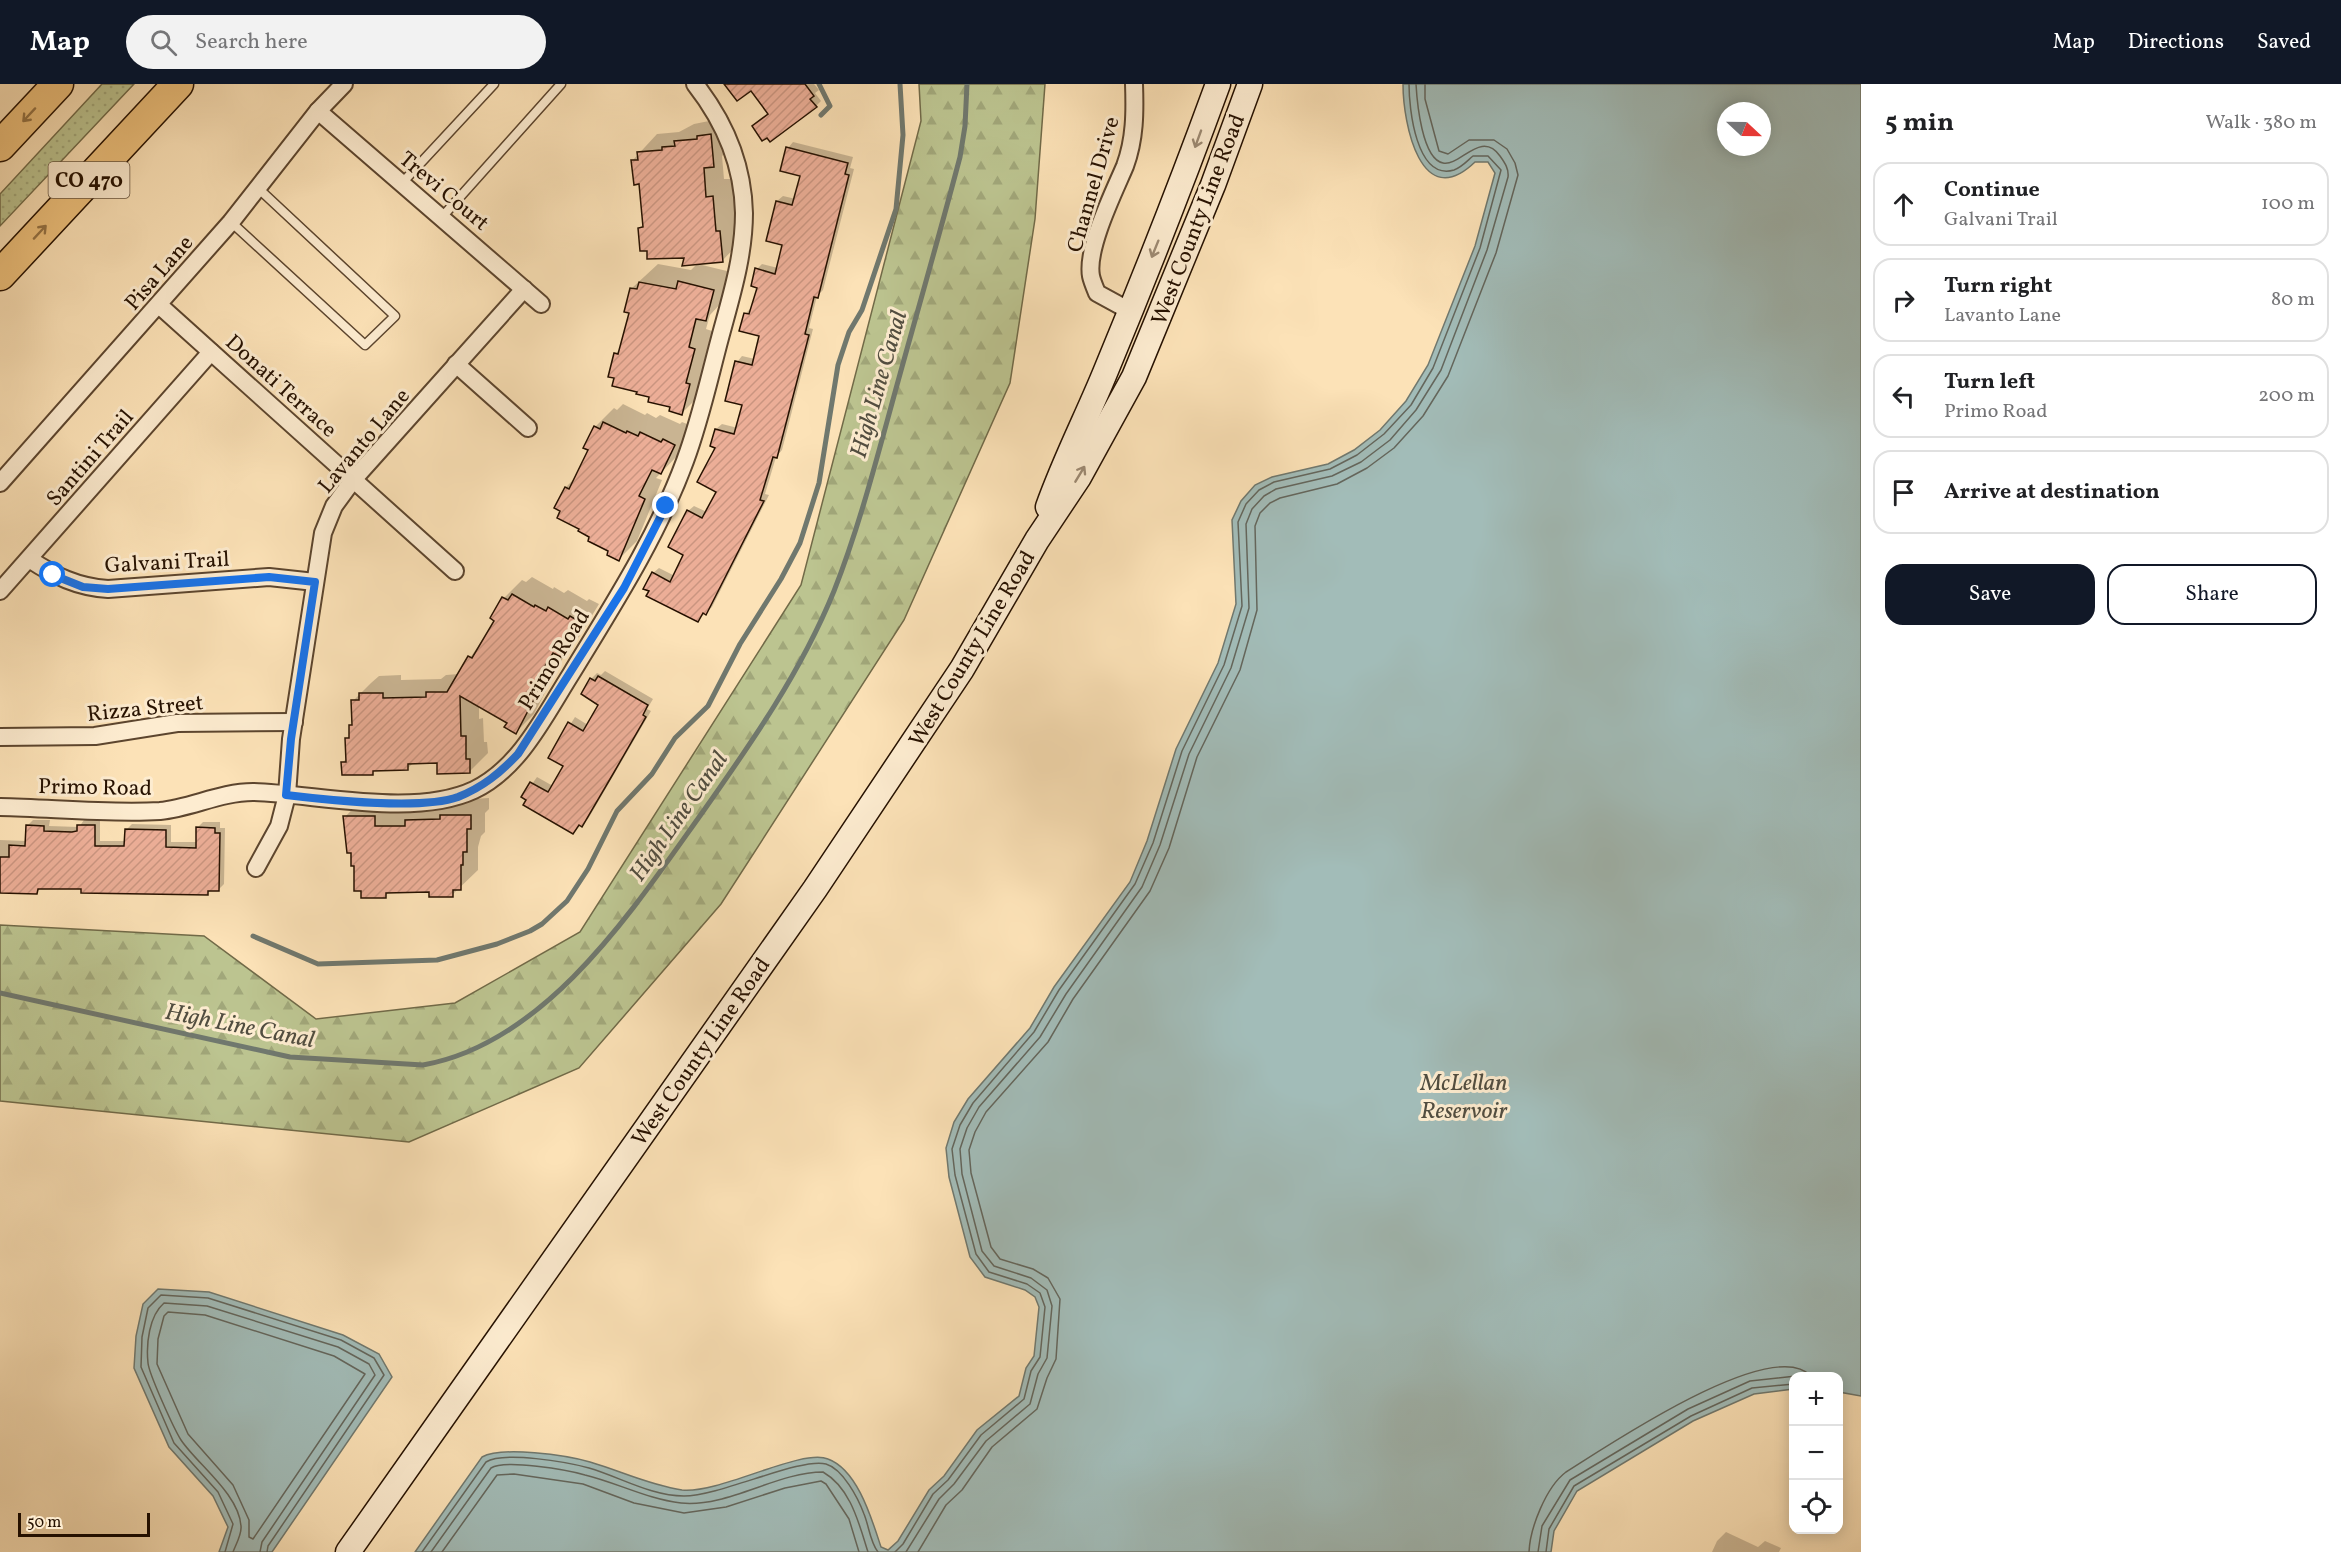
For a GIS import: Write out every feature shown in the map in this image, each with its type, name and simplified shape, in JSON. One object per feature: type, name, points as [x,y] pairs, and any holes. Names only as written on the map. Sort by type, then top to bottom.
[{"type":"highway","points":[[0,146],[58,84]]},
{"type":"highway","name":"CO 470","points":[[0,275],[178,84]]},
{"type":"main road","name":"West County Line Road","points":[[1037,540],[1061,470],[1130,311],[1177,195],[1218,84]]},
{"type":"main road","name":"West County Line Road","points":[[348,1552],[910,748],[962,669],[1037,540],[1079,477],[1134,377],[1213,184],[1250,84]]},
{"type":"street","name":"Pisa Lane","points":[[0,483],[231,222],[318,111],[344,84]]},
{"type":"street","name":"Primo Road","points":[[0,807],[156,811],[238,793],[286,795],[336,801],[432,802],[456,797],[498,775],[518,754],[624,588],[666,506],[687,458],[741,249],[743,191],[734,155],[718,119],[695,84]]},
{"type":"street","name":"Channel Drive","points":[[1130,311],[1101,297],[1097,293],[1090,274],[1092,254],[1114,187],[1125,165],[1136,122],[1134,84]]},
{"type":"street","name":"Trevi Court","points":[[318,111],[540,304]]},
{"type":"street","name":"Lavanto Lane","points":[[256,868],[279,826],[286,795],[294,722],[323,533],[334,506],[353,480],[524,289]]},
{"type":"street","name":"Donati Terrace","points":[[159,305],[455,571]]},
{"type":"street","name":"Santini Trail","points":[[0,591],[212,352]]},
{"type":"street","points":[[456,364],[528,429]]},
{"type":"street","name":"Galvani Trail","points":[[29,559],[53,575],[83,587],[108,589],[269,577],[315,582]]},
{"type":"street","name":"Rizza Street","points":[[0,737],[95,736],[177,723],[294,722]]},
{"type":"lane","points":[[402,183],[494,84]]},
{"type":"lane","points":[[442,217],[561,84]]},
{"type":"lane","points":[[231,222],[365,345],[395,316],[259,189]]},
{"type":"green space","points":[[102,84],[134,84],[0,226],[0,194]]},
{"type":"green space","points":[[919,84],[1045,84],[1035,219],[1010,383],[904,620],[721,904],[579,1068],[409,1142],[0,1101],[0,925],[204,936],[316,1019],[455,1003],[580,932],[801,585],[921,121]]},
{"type":"water","name":"McLellan Reservoir","points":[[1403,84],[1861,84],[1861,1396],[1843,1393],[1843,1372],[1789,1372],[1789,1390],[1754,1394],[1693,1421],[1577,1491],[1554,1531],[1551,1552],[415,1552],[482,1457],[504,1452],[551,1454],[579,1459],[658,1485],[682,1490],[717,1485],[799,1460],[816,1457],[828,1459],[839,1465],[856,1485],[881,1547],[888,1550],[898,1541],[929,1490],[944,1476],[977,1430],[1019,1396],[1026,1368],[1034,1356],[1039,1307],[1035,1297],[1025,1290],[985,1277],[970,1257],[949,1177],[946,1148],[954,1122],[968,1099],[1030,1028],[1054,987],[1130,882],[1147,841],[1176,749],[1218,663],[1236,604],[1232,520],[1241,501],[1255,485],[1272,477],[1328,464],[1354,450],[1380,430],[1406,401],[1428,365],[1475,246],[1495,173],[1488,162],[1475,162],[1456,175],[1441,177],[1428,171],[1419,158],[1407,120]]},
{"type":"water","points":[[158,1289],[209,1292],[343,1335],[379,1354],[392,1377],[272,1552],[219,1552],[228,1527],[213,1496],[169,1447],[134,1368],[136,1336],[143,1304]]},
{"type":"building","points":[[724,84],[805,84],[814,96],[810,99],[817,107],[770,142],[767,138],[762,141],[752,126],[768,114],[751,91],[737,101]]},
{"type":"building","points":[[711,134],[714,167],[704,168],[706,197],[713,196],[716,231],[720,231],[723,262],[682,266],[684,258],[647,259],[647,251],[640,251],[638,228],[643,227],[639,184],[634,185],[631,160],[638,160],[637,152],[662,150],[662,147],[675,146],[674,141],[697,139],[697,136]]},
{"type":"building","points":[[786,147],[848,163],[845,174],[849,175],[818,298],[814,297],[805,334],[809,335],[777,458],[773,457],[760,500],[764,501],[706,615],[703,613],[698,622],[646,596],[649,591],[643,589],[652,572],[670,582],[683,555],[668,547],[687,510],[702,518],[716,492],[697,482],[715,448],[710,446],[715,429],[734,434],[742,405],[725,401],[735,361],[752,365],[759,336],[739,331],[744,313],[749,314],[757,288],[751,286],[755,268],[775,274],[782,245],[766,241],[776,201],[792,205],[800,176],[780,171]]},
{"type":"building","points":[[678,281],[714,290],[706,321],[696,319],[689,347],[695,349],[686,383],[690,384],[682,415],[669,411],[670,407],[648,402],[649,397],[636,394],[637,392],[612,386],[614,378],[608,377],[614,353],[618,354],[629,313],[624,312],[630,288],[637,289],[639,282],[676,289]]},
{"type":"building","points":[[603,422],[626,433],[627,431],[638,436],[640,432],[661,442],[663,439],[675,445],[661,474],[652,470],[639,496],[645,499],[619,561],[607,555],[608,551],[588,541],[589,537],[578,531],[579,529],[557,518],[560,511],[554,508],[565,487],[569,489],[588,450],[583,448],[594,426],[600,429]]},
{"type":"building","points":[[512,594],[534,607],[535,605],[546,611],[548,607],[568,619],[570,616],[582,623],[561,657],[553,653],[542,671],[547,674],[516,734],[504,727],[507,723],[460,696],[461,736],[466,736],[466,759],[470,759],[470,773],[437,774],[437,763],[408,764],[408,770],[373,771],[373,775],[342,775],[341,762],[346,762],[345,738],[349,738],[349,725],[352,725],[351,700],[359,700],[359,693],[383,693],[383,698],[426,697],[426,692],[447,692],[468,656],[472,658],[494,621],[490,618],[502,597],[508,600]]},
{"type":"building","points":[[598,676],[648,705],[643,715],[646,717],[613,774],[582,827],[579,825],[573,834],[523,805],[526,800],[521,797],[530,782],[548,792],[563,766],[548,758],[568,722],[583,731],[598,705],[581,694],[590,678],[595,681]]},
{"type":"building","points":[[440,815],[471,815],[471,829],[467,829],[467,852],[463,852],[463,865],[461,865],[461,890],[453,890],[453,897],[429,897],[429,892],[386,893],[386,898],[361,898],[361,891],[354,891],[354,866],[351,866],[351,853],[347,853],[343,816],[375,816],[375,826],[405,826],[405,820],[440,819]]},
{"type":"building","points":[[26,825],[44,826],[44,831],[72,832],[77,831],[77,825],[95,825],[95,846],[124,846],[125,829],[166,830],[166,847],[196,848],[196,827],[215,828],[215,833],[220,833],[219,891],[208,891],[208,895],[81,893],[81,889],[38,889],[37,894],[0,893],[0,857],[9,857],[9,845],[25,846]]},
{"type":"waterway","points":[[819,84],[830,106],[821,115]]},
{"type":"waterway","points":[[253,936],[318,964],[437,960],[497,944],[530,931],[542,924],[567,901],[588,869],[617,811],[652,774],[675,738],[708,706],[740,644],[781,579],[800,543],[819,483],[838,365],[849,332],[862,310],[896,209],[903,135],[900,84]]},
{"type":"waterway","name":"High Line Canal","points":[[0,993],[290,1057],[423,1065],[468,1052],[509,1030],[548,1001],[617,929],[676,850],[774,706],[821,621],[843,566],[876,463],[945,214],[960,157],[965,126],[967,84]]},
{"type":"route","points":[[53,575],[83,587],[108,589],[269,577],[315,582],[291,739],[286,795],[336,801],[444,801],[477,788],[498,775],[518,754],[539,725],[624,588],[666,506]]}]
